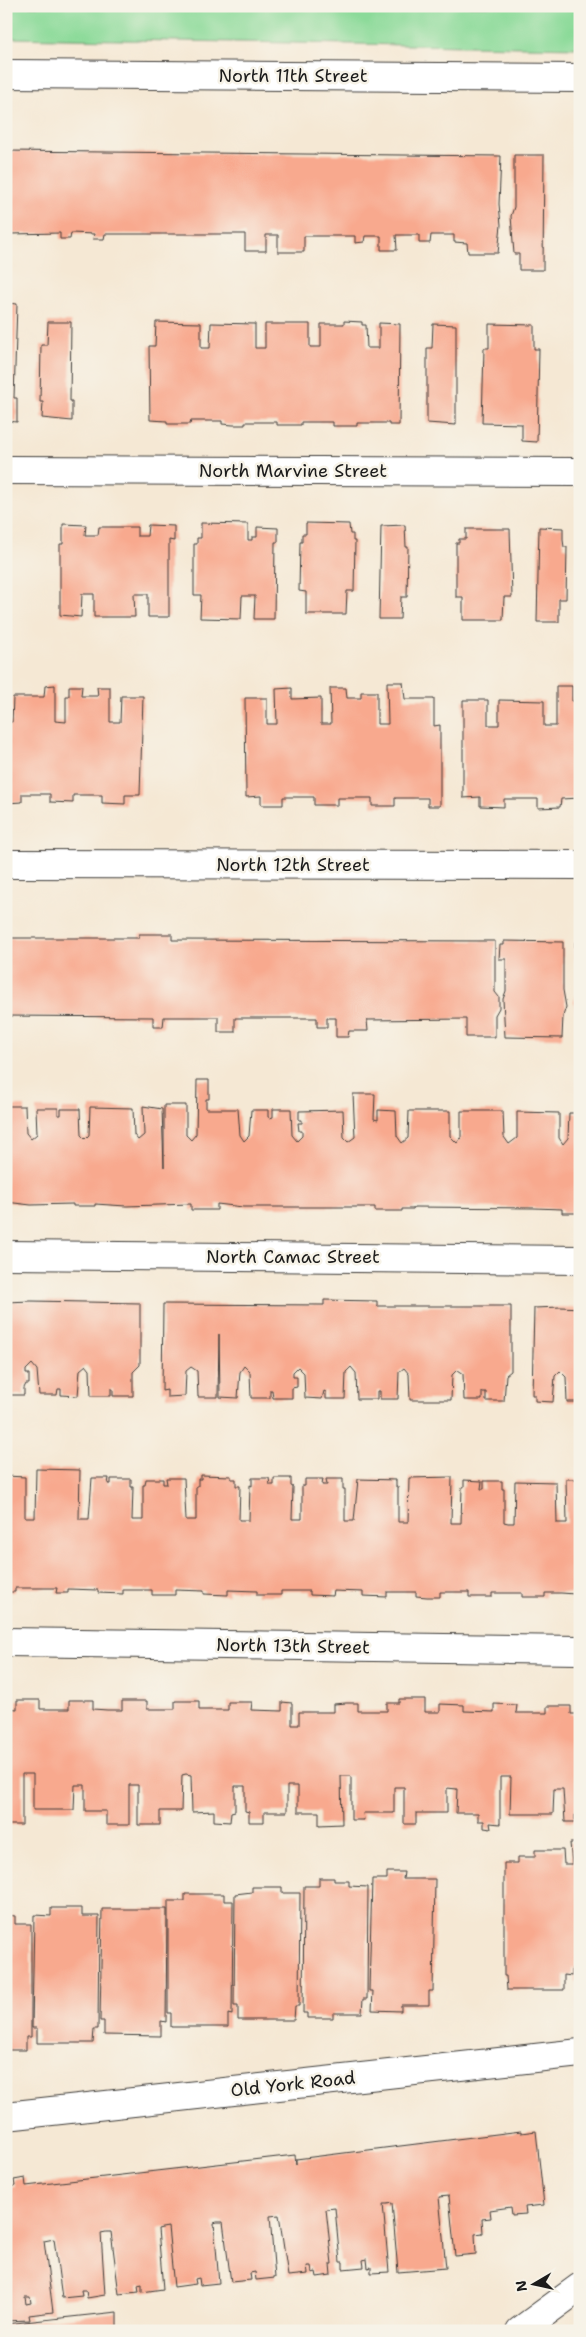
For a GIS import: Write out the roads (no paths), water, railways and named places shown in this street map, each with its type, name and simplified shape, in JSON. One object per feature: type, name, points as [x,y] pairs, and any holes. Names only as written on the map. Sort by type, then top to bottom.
[{"type":"street","name":"North 11th Street","points":[[6,74],[580,78]]},
{"type":"street","name":"North Marvine Street","points":[[6,470],[580,472]]},
{"type":"street","name":"North 12th Street","points":[[6,864],[580,865]]},
{"type":"street","name":"North Camac Street","points":[[6,1255],[580,1260]]},
{"type":"street","name":"North 13th Street","points":[[6,1642],[580,1650]]},
{"type":"street","name":"Old York Road","points":[[6,2116],[580,2052]]},
{"type":"street","points":[[520,2331],[580,2287]]}]
